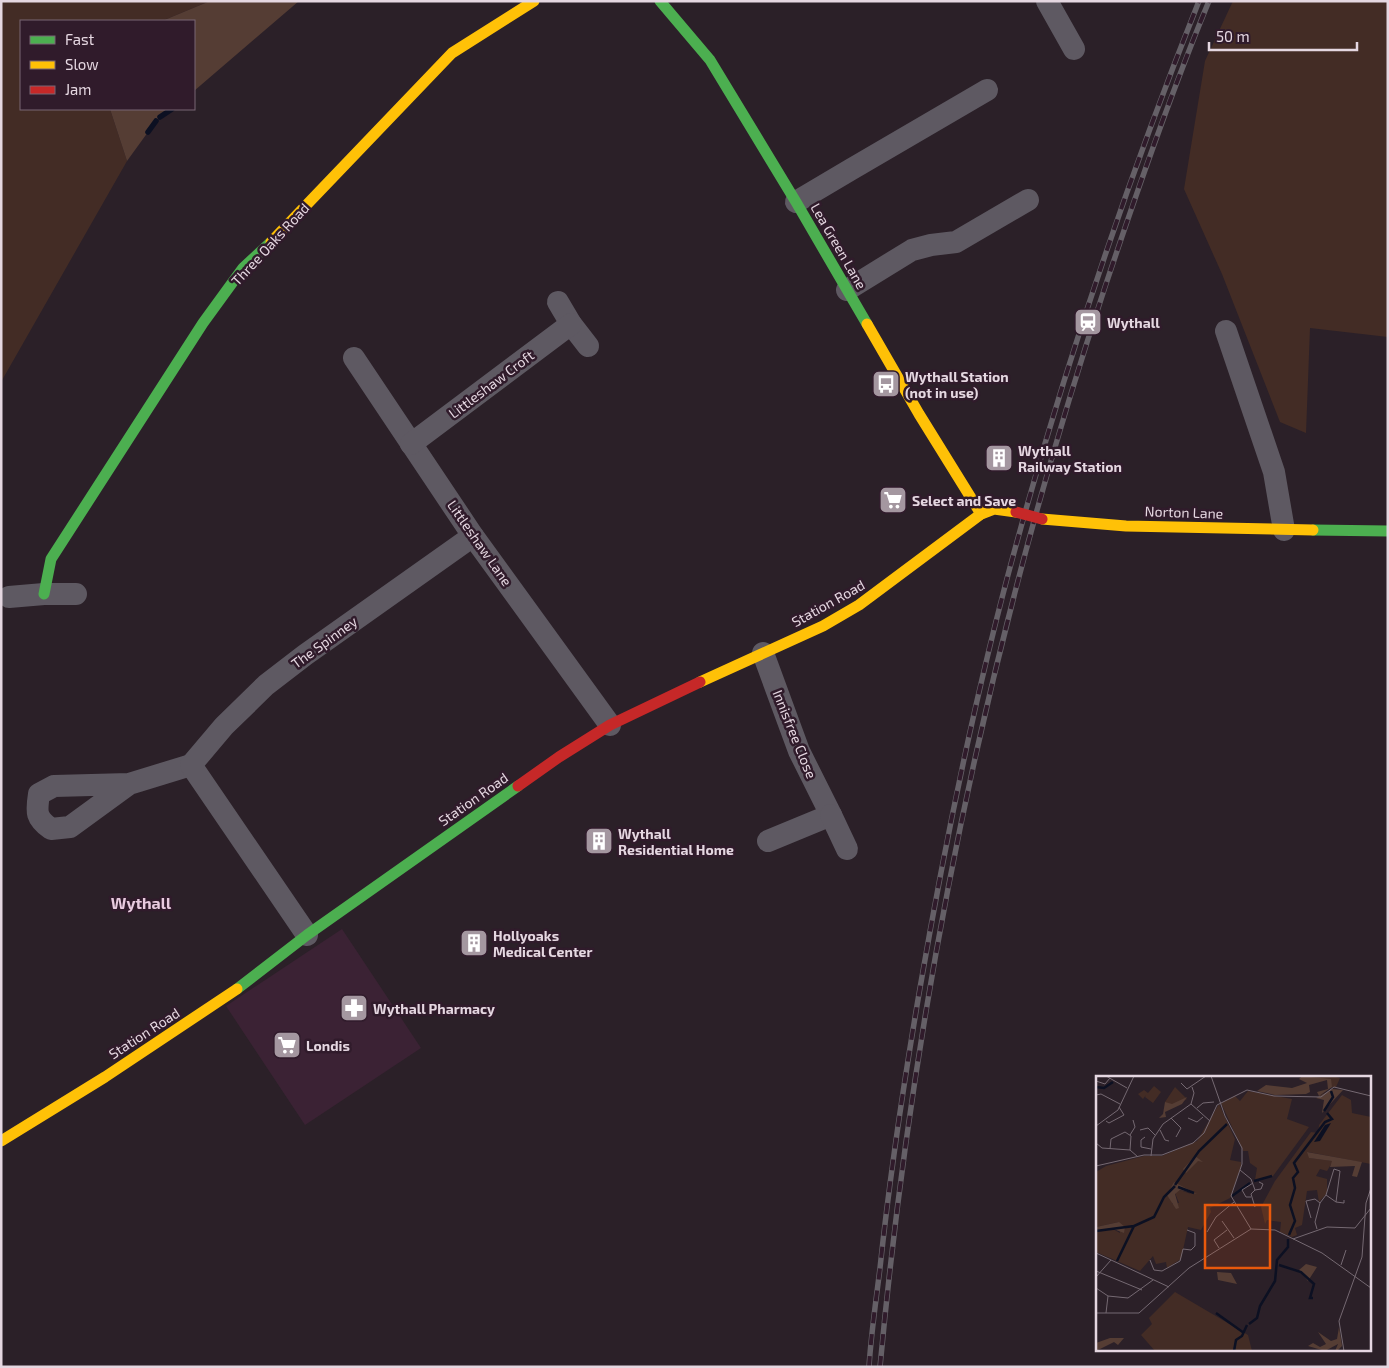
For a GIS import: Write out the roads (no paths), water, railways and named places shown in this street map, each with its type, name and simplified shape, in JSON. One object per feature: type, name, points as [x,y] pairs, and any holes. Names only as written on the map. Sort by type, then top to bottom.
[{"type":"street","name":"Three Oaks Road","points":[[44,594],[51,559],[203,323],[243,268],[267,246],[452,53],[534,1]]},
{"type":"street","name":"Lea Green Lane","points":[[660,1],[710,60],[796,202],[919,414],[981,514]]},
{"type":"street","points":[[1047,1],[1074,49]]},
{"type":"street","points":[[796,202],[988,90]]},
{"type":"street","points":[[847,290],[912,250],[931,245],[956,242],[1028,200]]},
{"type":"street","points":[[558,302],[571,324],[588,346]]},
{"type":"street","name":"Littleshaw Croft","points":[[411,444],[571,324]]},
{"type":"street","points":[[1226,331],[1274,472],[1284,530]]},
{"type":"street","name":"Littleshaw Lane","points":[[354,358],[473,536],[610,725]]},
{"type":"street","name":"Norton Lane","points":[[981,514],[994,510],[1016,512],[1042,519],[1110,525],[1388,531]]},
{"type":"street","name":"Station Road","points":[[1,1141],[206,1011],[307,935],[551,762],[610,725],[673,694],[823,626],[859,605],[981,514]]},
{"type":"street","name":"The Spinney","points":[[191,765],[224,726],[266,685],[305,655],[473,536]]},
{"type":"street","points":[[9,597],[76,594]]},
{"type":"street","name":"Innisfree Close","points":[[763,653],[799,751],[847,849]]},
{"type":"street","points":[[129,784],[191,765],[307,935]]},
{"type":"street","points":[[768,841],[831,815]]},
{"type":"waterway","points":[[160,117],[170,110]]},
{"type":"waterway","points":[[148,132],[156,121]]},
{"type":"railway","points":[[869,1367],[888,1198],[914,1023],[952,818],[989,650],[1037,470],[1101,267],[1148,134],[1199,1]]},
{"type":"railway","points":[[880,1367],[913,1093],[936,956],[962,821],[992,686],[1026,552],[1063,419],[1154,143],[1209,1]]},
{"type":"place","name":"Wythall","points":[[1088,322]]},
{"type":"place","name":"Wythall Station (not in use)","points":[[886,384]]},
{"type":"place","name":"Wythall Railway Station","points":[[999,458]]},
{"type":"place","name":"Select and Save","points":[[893,500]]},
{"type":"place","name":"Wythall Residential Home","points":[[599,841]]},
{"type":"place","name":"Hollyoaks Medical Center","points":[[474,943]]},
{"type":"place","name":"Wythall Pharmacy","points":[[354,1008]]},
{"type":"place","name":"Londis","points":[[287,1045]]},
{"type":"district","name":"Wythall","points":[[141,902]]}]
